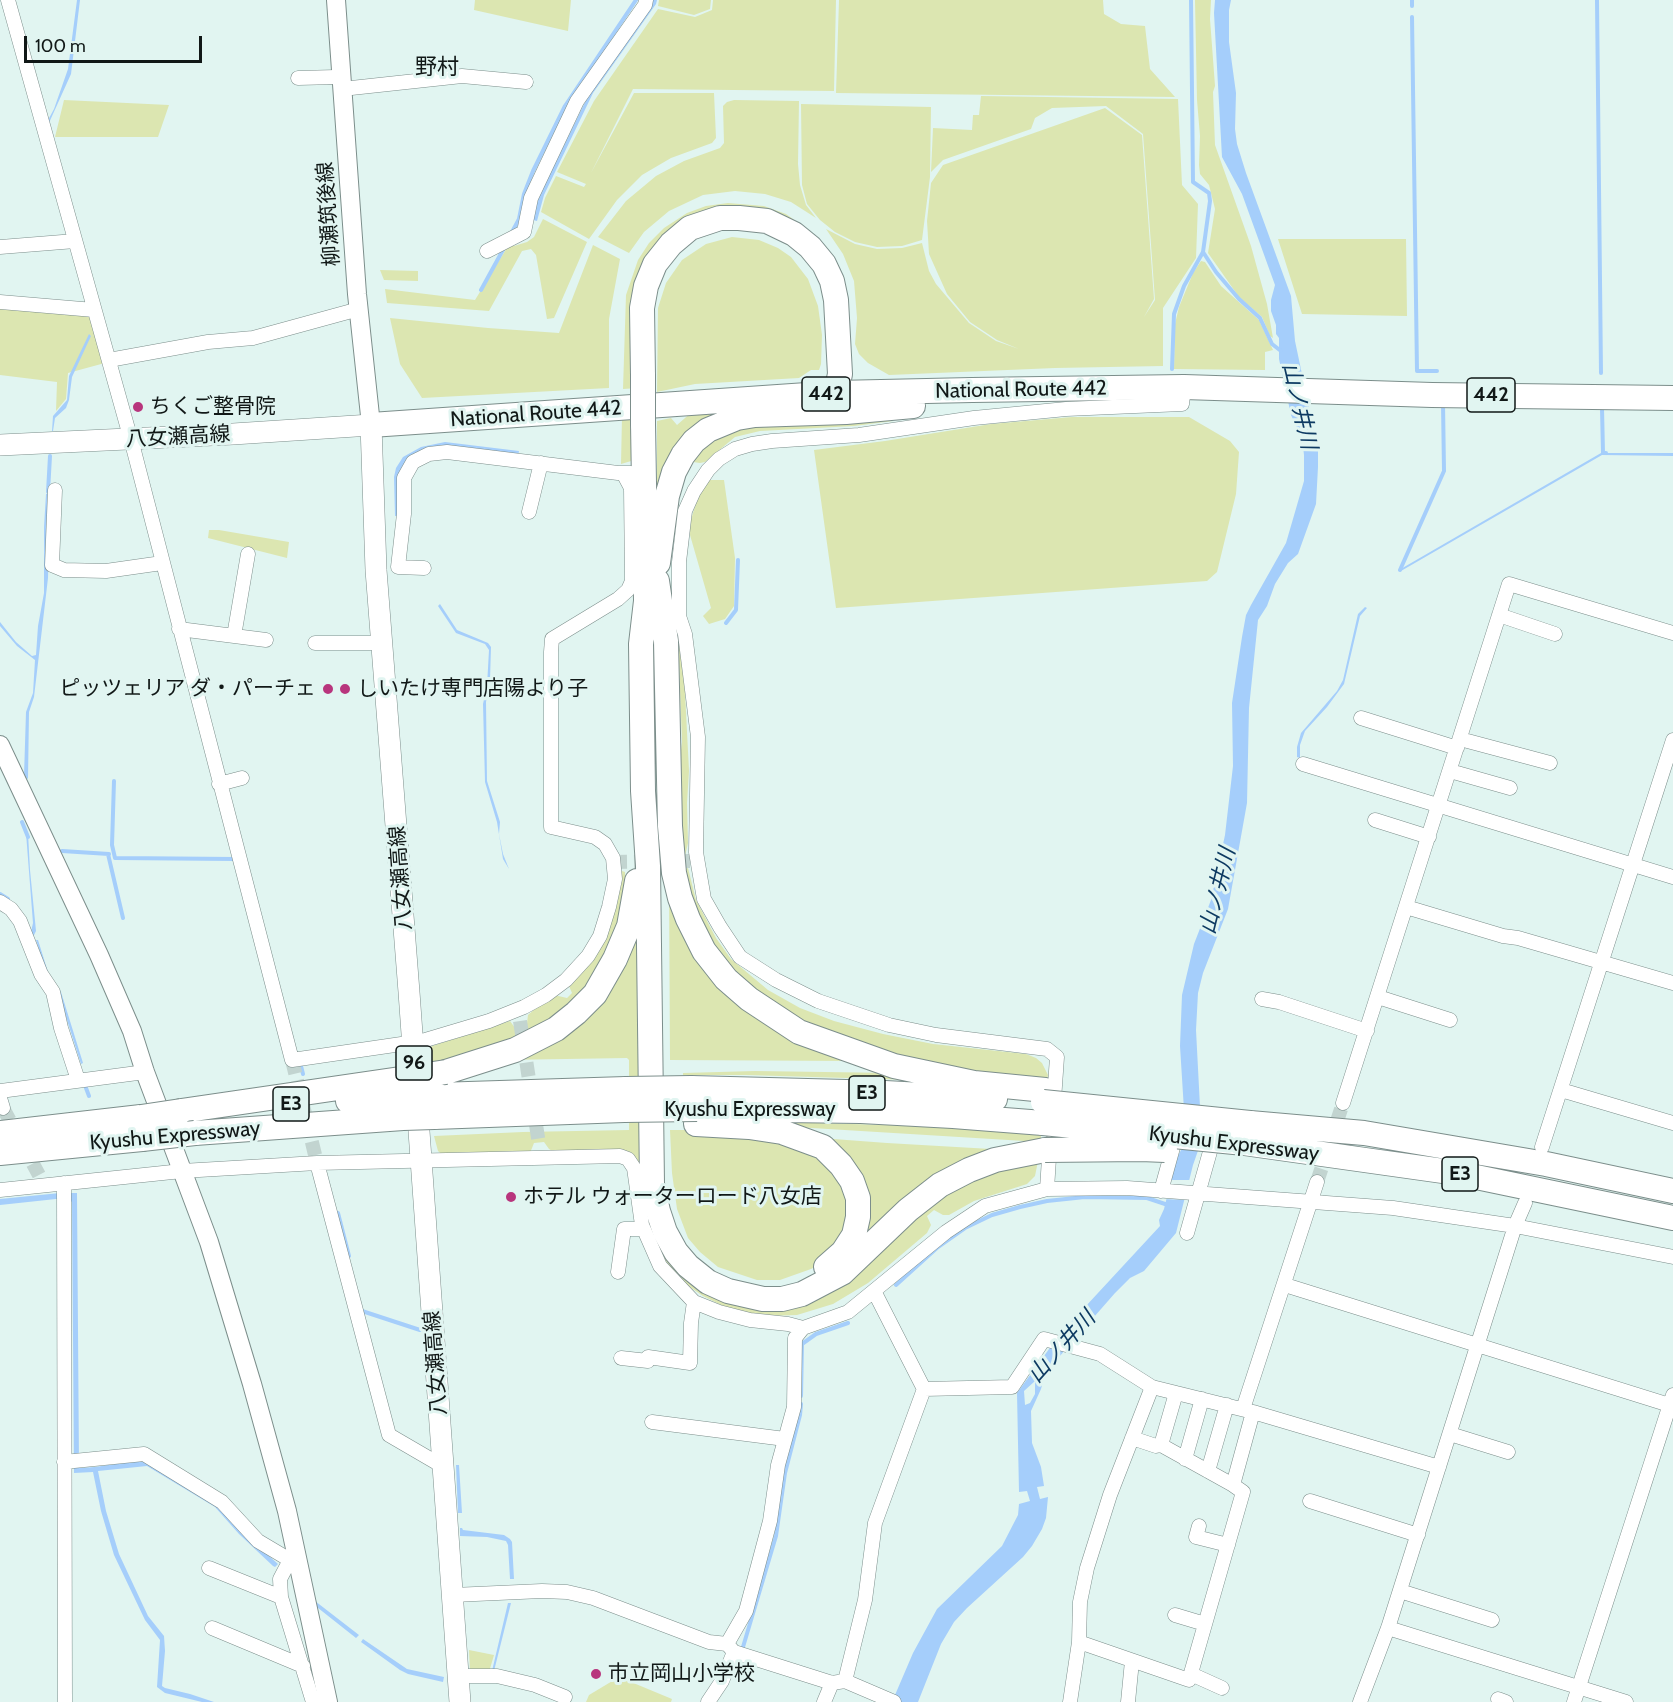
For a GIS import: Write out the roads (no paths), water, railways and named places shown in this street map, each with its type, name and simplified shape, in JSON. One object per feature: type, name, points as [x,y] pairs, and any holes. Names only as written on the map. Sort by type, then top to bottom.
[{"type":"highway","points":[[836,393],[828,375],[827,320],[823,294],[812,269],[797,251],[775,238],[756,231],[735,230],[706,236],[677,256],[657,286],[651,325],[647,376],[646,601],[641,644],[648,867],[652,1184],[665,1232],[676,1252],[688,1266],[728,1292],[763,1299],[782,1299],[802,1294],[842,1273],[908,1210],[940,1185],[995,1160],[1045,1150],[1141,1149],[1246,1134]]},
{"type":"highway","name":"National Route 442","points":[[371,424],[836,393],[972,390],[1184,387],[1673,398]]},
{"type":"highway","points":[[656,574],[667,496],[674,472],[694,441],[708,430],[737,418],[755,415],[846,412],[942,404],[972,390]]},
{"type":"highway","points":[[647,424],[656,574],[666,641],[670,826],[674,873],[680,898],[704,951],[726,979],[749,999],[799,1032],[894,1066],[974,1083],[1044,1105]]},
{"type":"highway","points":[[402,1106],[446,1072],[479,1063],[536,1040],[576,1013],[595,994],[615,959],[629,926],[645,825]]},
{"type":"highway","points":[[435,1113],[624,1107],[695,1107],[749,1127],[782,1132],[823,1148],[842,1165],[852,1181],[858,1198],[858,1217],[854,1235],[843,1252],[830,1265],[808,1277],[782,1285],[759,1286],[734,1281],[713,1271],[696,1257],[684,1242],[670,1213],[665,1176],[663,1058],[663,869],[670,826]]},
{"type":"highway","name":"Kyushu Expressway","points":[[0,1153],[142,1128],[181,1111],[402,1106],[435,1113],[695,1107],[885,1093],[1044,1105],[1246,1134],[1457,1173],[1673,1218]]},
{"type":"highway","name":"Kyushu Expressway","points":[[0,1133],[142,1128],[195,1133],[332,1123],[402,1106]]},
{"type":"highway","name":"Kyushu Expressway","points":[[1246,1134],[1364,1132],[1546,1164],[1673,1191]]},
{"type":"main road","name":"八女瀬高線","points":[[0,445],[371,424],[382,643],[460,1702]]},
{"type":"street","points":[[8,0],[130,439],[292,1060],[412,1042],[519,1015],[566,980],[588,956],[600,936],[615,879],[613,858],[605,844],[595,837],[551,827],[550,652],[552,639],[618,599],[628,590],[632,581],[631,488],[623,473]]},
{"type":"street","name":"柳瀬筑後線","points":[[336,0],[339,83],[371,424]]},
{"type":"street","points":[[487,251],[524,232],[531,198],[577,101],[645,6],[645,0]]},
{"type":"street","points":[[298,78],[339,83],[462,76],[526,82]]},
{"type":"street","points":[[0,247],[75,241]]},
{"type":"street","points":[[0,302],[94,310]]},
{"type":"street","points":[[108,360],[208,342],[253,338],[359,309]]},
{"type":"street","points":[[1047,1189],[1057,1056],[1047,1048],[936,1035],[889,1024],[818,1001],[776,980],[740,957],[704,898],[696,852],[698,737],[685,634],[679,616],[679,562],[685,511],[694,491],[708,470],[719,459],[735,449],[752,444],[859,435],[974,418],[1066,409],[1182,404],[1184,387]]},
{"type":"street","points":[[424,568],[398,567],[404,514],[404,478],[413,462],[429,454],[447,452],[623,473],[638,472]]},
{"type":"street","points":[[529,512],[541,463]]},
{"type":"street","points":[[682,471],[708,470]]},
{"type":"street","points":[[55,490],[52,566],[64,570],[106,571],[162,563]]},
{"type":"street","points":[[376,540],[402,538]]},
{"type":"street","points":[[234,636],[248,554]]},
{"type":"street","points":[[1343,1103],[1509,584],[1673,633]]},
{"type":"street","points":[[1499,615],[1555,634]]},
{"type":"street","points":[[179,628],[266,640]]},
{"type":"street","points":[[315,643],[382,643]]},
{"type":"street","points":[[1361,718],[1550,763]]},
{"type":"street","points":[[1542,1147],[1673,740]]},
{"type":"street","points":[[0,745],[99,955],[132,1031],[145,1072],[209,1242],[287,1511],[293,1558],[328,1702]]},
{"type":"street","points":[[1303,764],[1673,878]]},
{"type":"street","points":[[1450,771],[1510,788]]},
{"type":"street","points":[[219,784],[242,778]]},
{"type":"street","points":[[1375,820],[1429,837]]},
{"type":"street","points":[[0,902],[11,909],[20,921],[41,974],[53,992],[78,1080]]},
{"type":"street","points":[[1406,907],[1673,983]]},
{"type":"street","points":[[1378,998],[1450,1020]]},
{"type":"street","points":[[1262,999],[1279,1002],[1367,1030]]},
{"type":"street","points":[[0,1091],[145,1072]]},
{"type":"street","points":[[1561,1090],[1673,1123]]},
{"type":"street","points":[[1187,1233],[1195,1193],[1217,1128]]},
{"type":"street","points":[[1164,1191],[1178,1130]]},
{"type":"street","points":[[0,1190],[41,1180],[64,1183],[182,1171],[317,1163],[421,1162],[540,1151],[620,1156],[628,1159],[634,1168],[643,1229],[660,1266],[694,1302],[719,1312],[750,1320],[803,1328]]},
{"type":"street","points":[[317,1163],[389,1435],[444,1467]]},
{"type":"street","points":[[1233,1485],[1248,1411],[1317,1182]]},
{"type":"street","points":[[64,1183],[71,1462],[65,1702]]},
{"type":"street","points":[[708,1702],[722,1681],[730,1648],[746,1611],[761,1560],[770,1521],[778,1465],[794,1407],[795,1338],[803,1328],[848,1312],[946,1232],[985,1206],[1047,1189],[1127,1188],[1311,1201],[1393,1208],[1515,1226],[1673,1257]]},
{"type":"street","points":[[1360,1702],[1388,1628],[1515,1226],[1525,1203]]},
{"type":"street","points":[[618,1272],[624,1229],[643,1229]]},
{"type":"street","points":[[1285,1285],[1672,1402],[1574,1702]]},
{"type":"street","points":[[824,1702],[838,1682],[865,1600],[875,1523],[924,1389],[874,1291]]},
{"type":"street","points":[[621,1358],[648,1361],[648,1358],[690,1363],[694,1302]]},
{"type":"street","points":[[924,1389],[1012,1387],[1044,1339],[1051,1340],[1100,1354],[1152,1387],[1248,1411],[1440,1467]]},
{"type":"street","points":[[1070,1702],[1079,1642],[1080,1602],[1087,1568],[1110,1495],[1152,1387]]},
{"type":"street","points":[[1161,1445],[1176,1393]]},
{"type":"street","points":[[1185,1459],[1202,1399]]},
{"type":"street","points":[[1208,1472],[1227,1406]]},
{"type":"street","points":[[652,1422],[785,1439]]},
{"type":"street","points":[[1450,1434],[1508,1452]]},
{"type":"street","points":[[1079,1642],[1190,1680],[1243,1492],[1161,1445],[1156,1446],[1132,1438]]},
{"type":"street","points":[[71,1462],[144,1454],[222,1502],[258,1541],[293,1558]]},
{"type":"street","points":[[1310,1501],[1418,1534]]},
{"type":"street","points":[[1199,1526],[1196,1537],[1228,1545]]},
{"type":"street","points":[[293,1558],[280,1579],[281,1597],[313,1702]]},
{"type":"street","points":[[209,1568],[281,1597]]},
{"type":"street","points":[[453,1595],[542,1591],[567,1592],[593,1598],[709,1642],[891,1701]]},
{"type":"street","points":[[1400,1591],[1492,1620]]},
{"type":"street","points":[[1174,1615],[1205,1624]]},
{"type":"street","points":[[212,1628],[303,1666]]},
{"type":"street","points":[[1388,1628],[1626,1702]]},
{"type":"street","points":[[1128,1702],[1132,1661]]},
{"type":"street","points":[[1191,1674],[1222,1688]]},
{"type":"street","points":[[458,1676],[497,1676],[535,1685],[565,1697]]},
{"type":"water","points":[[77,0],[80,0],[71,74],[48,125],[47,122],[68,69]]},
{"type":"water","points":[[653,0],[657,0],[656,4],[593,93],[544,195],[537,221],[533,220],[538,198],[592,88]]},
{"type":"water","name":"山ノ井川","points":[[1215,0],[1231,0],[1229,42],[1236,93],[1237,144],[1291,296],[1295,341],[1318,450],[1318,467],[1316,504],[1298,554],[1288,563],[1275,584],[1267,606],[1258,620],[1249,708],[1247,803],[1228,909],[1203,973],[1198,993],[1196,1030],[1200,1145],[1176,1233],[1144,1271],[1130,1278],[1115,1293],[1052,1365],[1044,1378],[1031,1411],[1032,1443],[1041,1467],[1044,1486],[1037,1487],[1040,1499],[1048,1497],[1046,1518],[1042,1529],[1023,1557],[954,1622],[941,1644],[918,1702],[892,1702],[913,1653],[937,1609],[1002,1546],[1018,1515],[1019,1504],[1030,1501],[1027,1491],[1019,1492],[1017,1393],[1060,1334],[1160,1226],[1159,1220],[1164,1209],[1176,1160],[1182,1148],[1185,1126],[1180,1046],[1182,995],[1194,944],[1211,900],[1225,835],[1233,766],[1232,703],[1246,615],[1286,543],[1304,481],[1302,438],[1291,415],[1279,359],[1279,338],[1271,311],[1275,285],[1242,194],[1222,157]],"holes":[[[1035,1381],[1035,1394],[1030,1403],[1025,1405],[1024,1391]]]},
{"type":"water","points":[[89,334],[91,336],[72,377],[66,408],[55,418],[52,431],[53,416],[67,400],[69,376]]},
{"type":"water","points":[[445,442],[519,451],[518,456],[444,447],[406,462],[398,476],[399,516],[395,516],[394,477],[396,468],[403,457],[421,447]]},
{"type":"water","points":[[1601,453],[1673,453],[1673,456],[1602,455],[1401,571],[1399,570]]},
{"type":"water","points":[[46,494],[50,494],[48,578],[34,697],[29,712],[28,779],[24,776],[26,712],[33,693],[35,660],[17,646],[0,626],[0,622],[16,642],[32,656],[36,655],[44,593]]},
{"type":"water","points":[[440,604],[457,630],[488,643],[491,647],[490,680],[486,702],[487,781],[500,822],[499,834],[509,869],[503,859],[497,822],[485,782],[483,704],[487,686],[489,650],[485,644],[456,633],[438,606]]},
{"type":"water","points":[[1365,607],[1367,608],[1360,616],[1344,684],[1305,731],[1300,745],[1300,758],[1297,757],[1301,733],[1337,691],[1343,680],[1358,614]]},
{"type":"water","points":[[26,833],[28,833],[36,931],[33,937],[31,932],[33,923]]},
{"type":"water","points":[[36,940],[38,940],[48,972],[61,992],[83,1063],[81,1064],[59,995],[47,974]]},
{"type":"water","points":[[77,1193],[80,1468],[142,1460],[217,1504],[241,1531],[278,1564],[273,1566],[239,1534],[215,1507],[147,1466],[98,1471],[106,1511],[119,1554],[148,1616],[164,1636],[162,1686],[214,1702],[202,1702],[165,1693],[157,1687],[160,1640],[145,1620],[114,1555],[101,1511],[93,1472],[74,1473],[72,1202],[69,1199],[56,1199],[0,1205],[0,1199]]},
{"type":"water","points":[[456,1465],[459,1465],[462,1513],[458,1513]]},
{"type":"water","points":[[460,1528],[504,1535],[510,1539],[514,1579],[510,1579],[506,1541],[487,1537],[460,1536]]},
{"type":"water","points":[[315,1601],[359,1635],[356,1638],[313,1604]]},
{"type":"water","points":[[508,1603],[511,1603],[494,1671],[492,1671]]},
{"type":"water","points":[[363,1639],[407,1669],[444,1677],[443,1682],[400,1670],[361,1642]]},
{"type":"waterway","points":[[511,234],[519,219],[524,194],[533,171],[565,106],[636,0]]},
{"type":"waterway","points":[[1172,369],[1174,314],[1184,286],[1203,252],[1210,201],[1209,193],[1193,182],[1191,0]]},
{"type":"waterway","points":[[1412,0],[1412,6]]},
{"type":"waterway","points":[[1597,0],[1601,373]]},
{"type":"waterway","points":[[1412,17],[1417,371],[1437,371]]},
{"type":"waterway","points":[[481,290],[504,248]]},
{"type":"waterway","points":[[1203,252],[1216,272],[1239,299],[1260,318],[1272,344],[1281,351]]},
{"type":"waterway","points":[[1400,570],[1444,471],[1443,403]]},
{"type":"waterway","points":[[1602,408],[1603,453],[1606,453]]},
{"type":"waterway","points":[[48,492],[50,456]]},
{"type":"waterway","points":[[726,623],[736,610],[738,560]]},
{"type":"waterway","points":[[114,781],[112,845],[115,858],[235,859]]},
{"type":"waterway","points":[[22,822],[28,837]]},
{"type":"waterway","points":[[62,851],[109,854]]},
{"type":"waterway","points":[[108,854],[123,918]]},
{"type":"waterway","points":[[0,894],[8,899]]},
{"type":"waterway","points":[[301,1066],[303,1074]]},
{"type":"waterway","points":[[86,1088],[89,1096]]},
{"type":"waterway","points":[[896,1285],[938,1247],[965,1228],[992,1215],[1047,1201],[1085,1197],[1147,1198],[1168,1205]]},
{"type":"waterway","points":[[338,1213],[349,1256]]},
{"type":"waterway","points":[[362,1311],[420,1330]]},
{"type":"waterway","points":[[801,1396],[802,1344],[816,1334],[848,1323]]},
{"type":"waterway","points":[[743,1647],[776,1536],[785,1473],[801,1404]]},
{"type":"tunnel","points":[[613,862],[693,861]]},
{"type":"tunnel","points":[[520,1021],[539,1144]]},
{"type":"tunnel","points":[[292,1060],[317,1163]]},
{"type":"tunnel","points":[[1317,1182],[1343,1103]]},
{"type":"tunnel","points":[[3,1108],[39,1175]]},
{"type":"place","name":"ちくご整骨院","points":[[138,407]]},
{"type":"place","name":"ピッツェリア ダ・パーチェ","points":[[328,689]]},
{"type":"place","name":"しいたけ専門店陽より子","points":[[345,689]]},
{"type":"place","name":"ホテル ウォーターロード八女店","points":[[511,1197]]},
{"type":"place","name":"市立岡山小学校","points":[[596,1674]]},
{"type":"district","name":"野村","points":[[437,68]]}]
